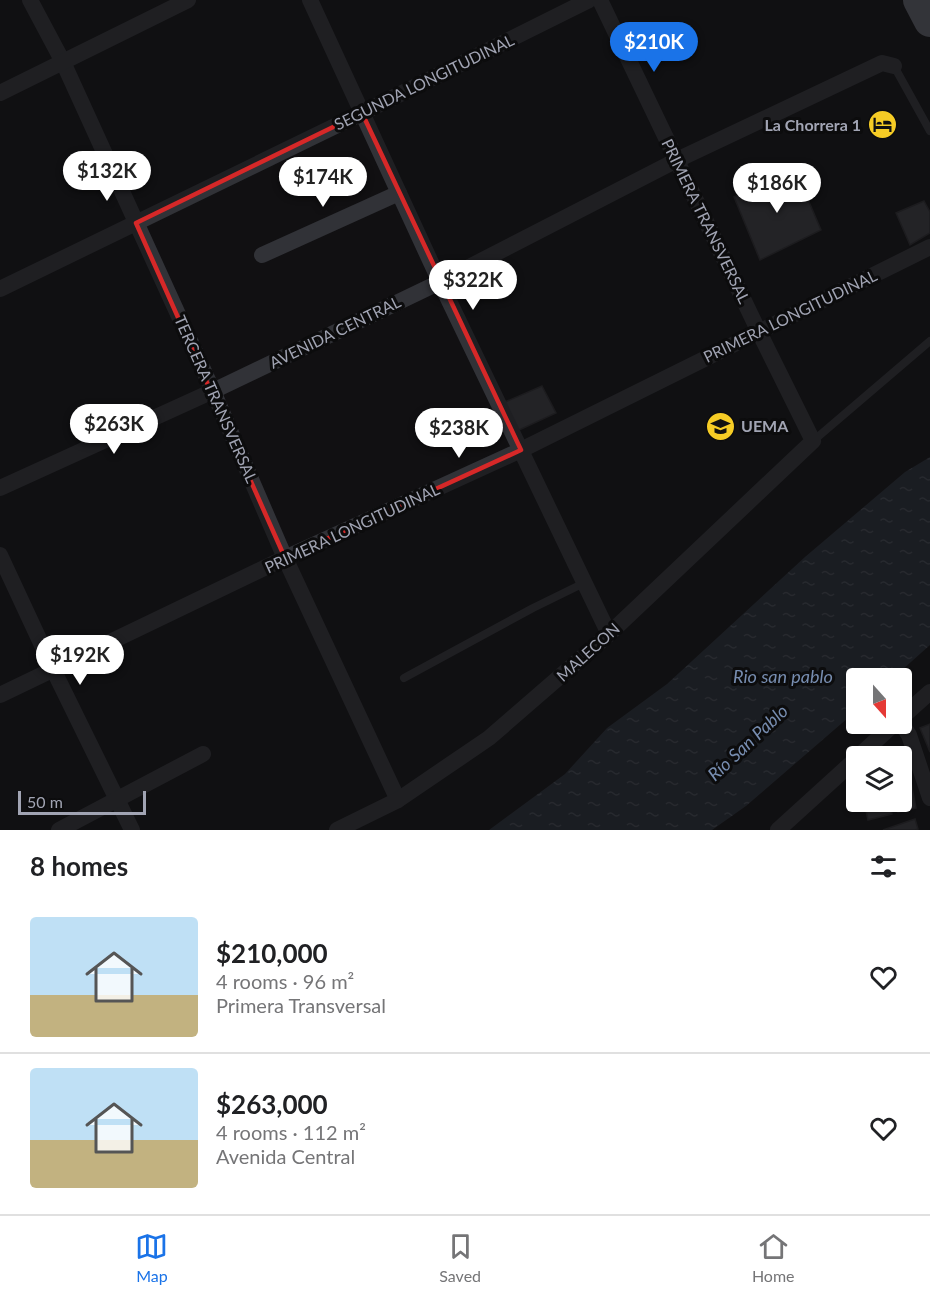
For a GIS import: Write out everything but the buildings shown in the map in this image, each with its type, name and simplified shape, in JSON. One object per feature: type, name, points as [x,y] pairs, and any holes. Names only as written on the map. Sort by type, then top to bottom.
[{"type":"highway","points":[[919,0],[930,21]]},
{"type":"street","name":"TERCERA TRANSVERSAL","points":[[30,0],[63,62],[213,391],[285,558],[398,800]]},
{"type":"street","points":[[0,93],[188,0]]},
{"type":"street","points":[[310,0],[440,282],[609,634]]},
{"type":"street","name":"SEGUNDA LONGITUDINAL","points":[[0,290],[589,0]]},
{"type":"street","name":"PRIMERA TRANSVERSAL","points":[[600,0],[813,441]]},
{"type":"street","name":"AVENIDA CENTRAL","points":[[0,488],[213,391],[440,282],[677,160],[882,63],[894,66]]},
{"type":"street","points":[[262,255],[399,193]]},
{"type":"street","name":"PRIMERA LONGITUDINAL","points":[[0,695],[285,558],[521,450],[930,248]]},
{"type":"street","name":"MALECON","points":[[337,830],[398,800],[489,738],[609,634],[813,441]]},
{"type":"street","points":[[0,555],[132,830]]},
{"type":"street","points":[[912,708],[930,692]]},
{"type":"street","points":[[870,746],[884,734]]},
{"type":"street","points":[[908,734],[930,798]]},
{"type":"street","points":[[59,830],[203,754]]},
{"type":"street","points":[[778,830],[846,768]]},
{"type":"lane","points":[[894,66],[930,131]]},
{"type":"lane","points":[[813,441],[930,341]]},
{"type":"lane","points":[[404,678],[584,583]]},
{"type":"highlighted area","points":[[362,113],[521,450],[285,558],[136,223]]},
{"type":"water","name":"Rio san pablo","points":[[930,457],[930,645],[904,668],[846,668],[846,720],[746,806],[712,830],[489,830],[565,774],[607,728],[667,684],[805,557],[905,472]]},
{"type":"place","name":"La Chorrera 1","points":[[882,125]]},
{"type":"place","name":"UEMA","points":[[720,426]]},
{"type":"water label","name":"Río San Pablo","points":[[748,743]]}]
